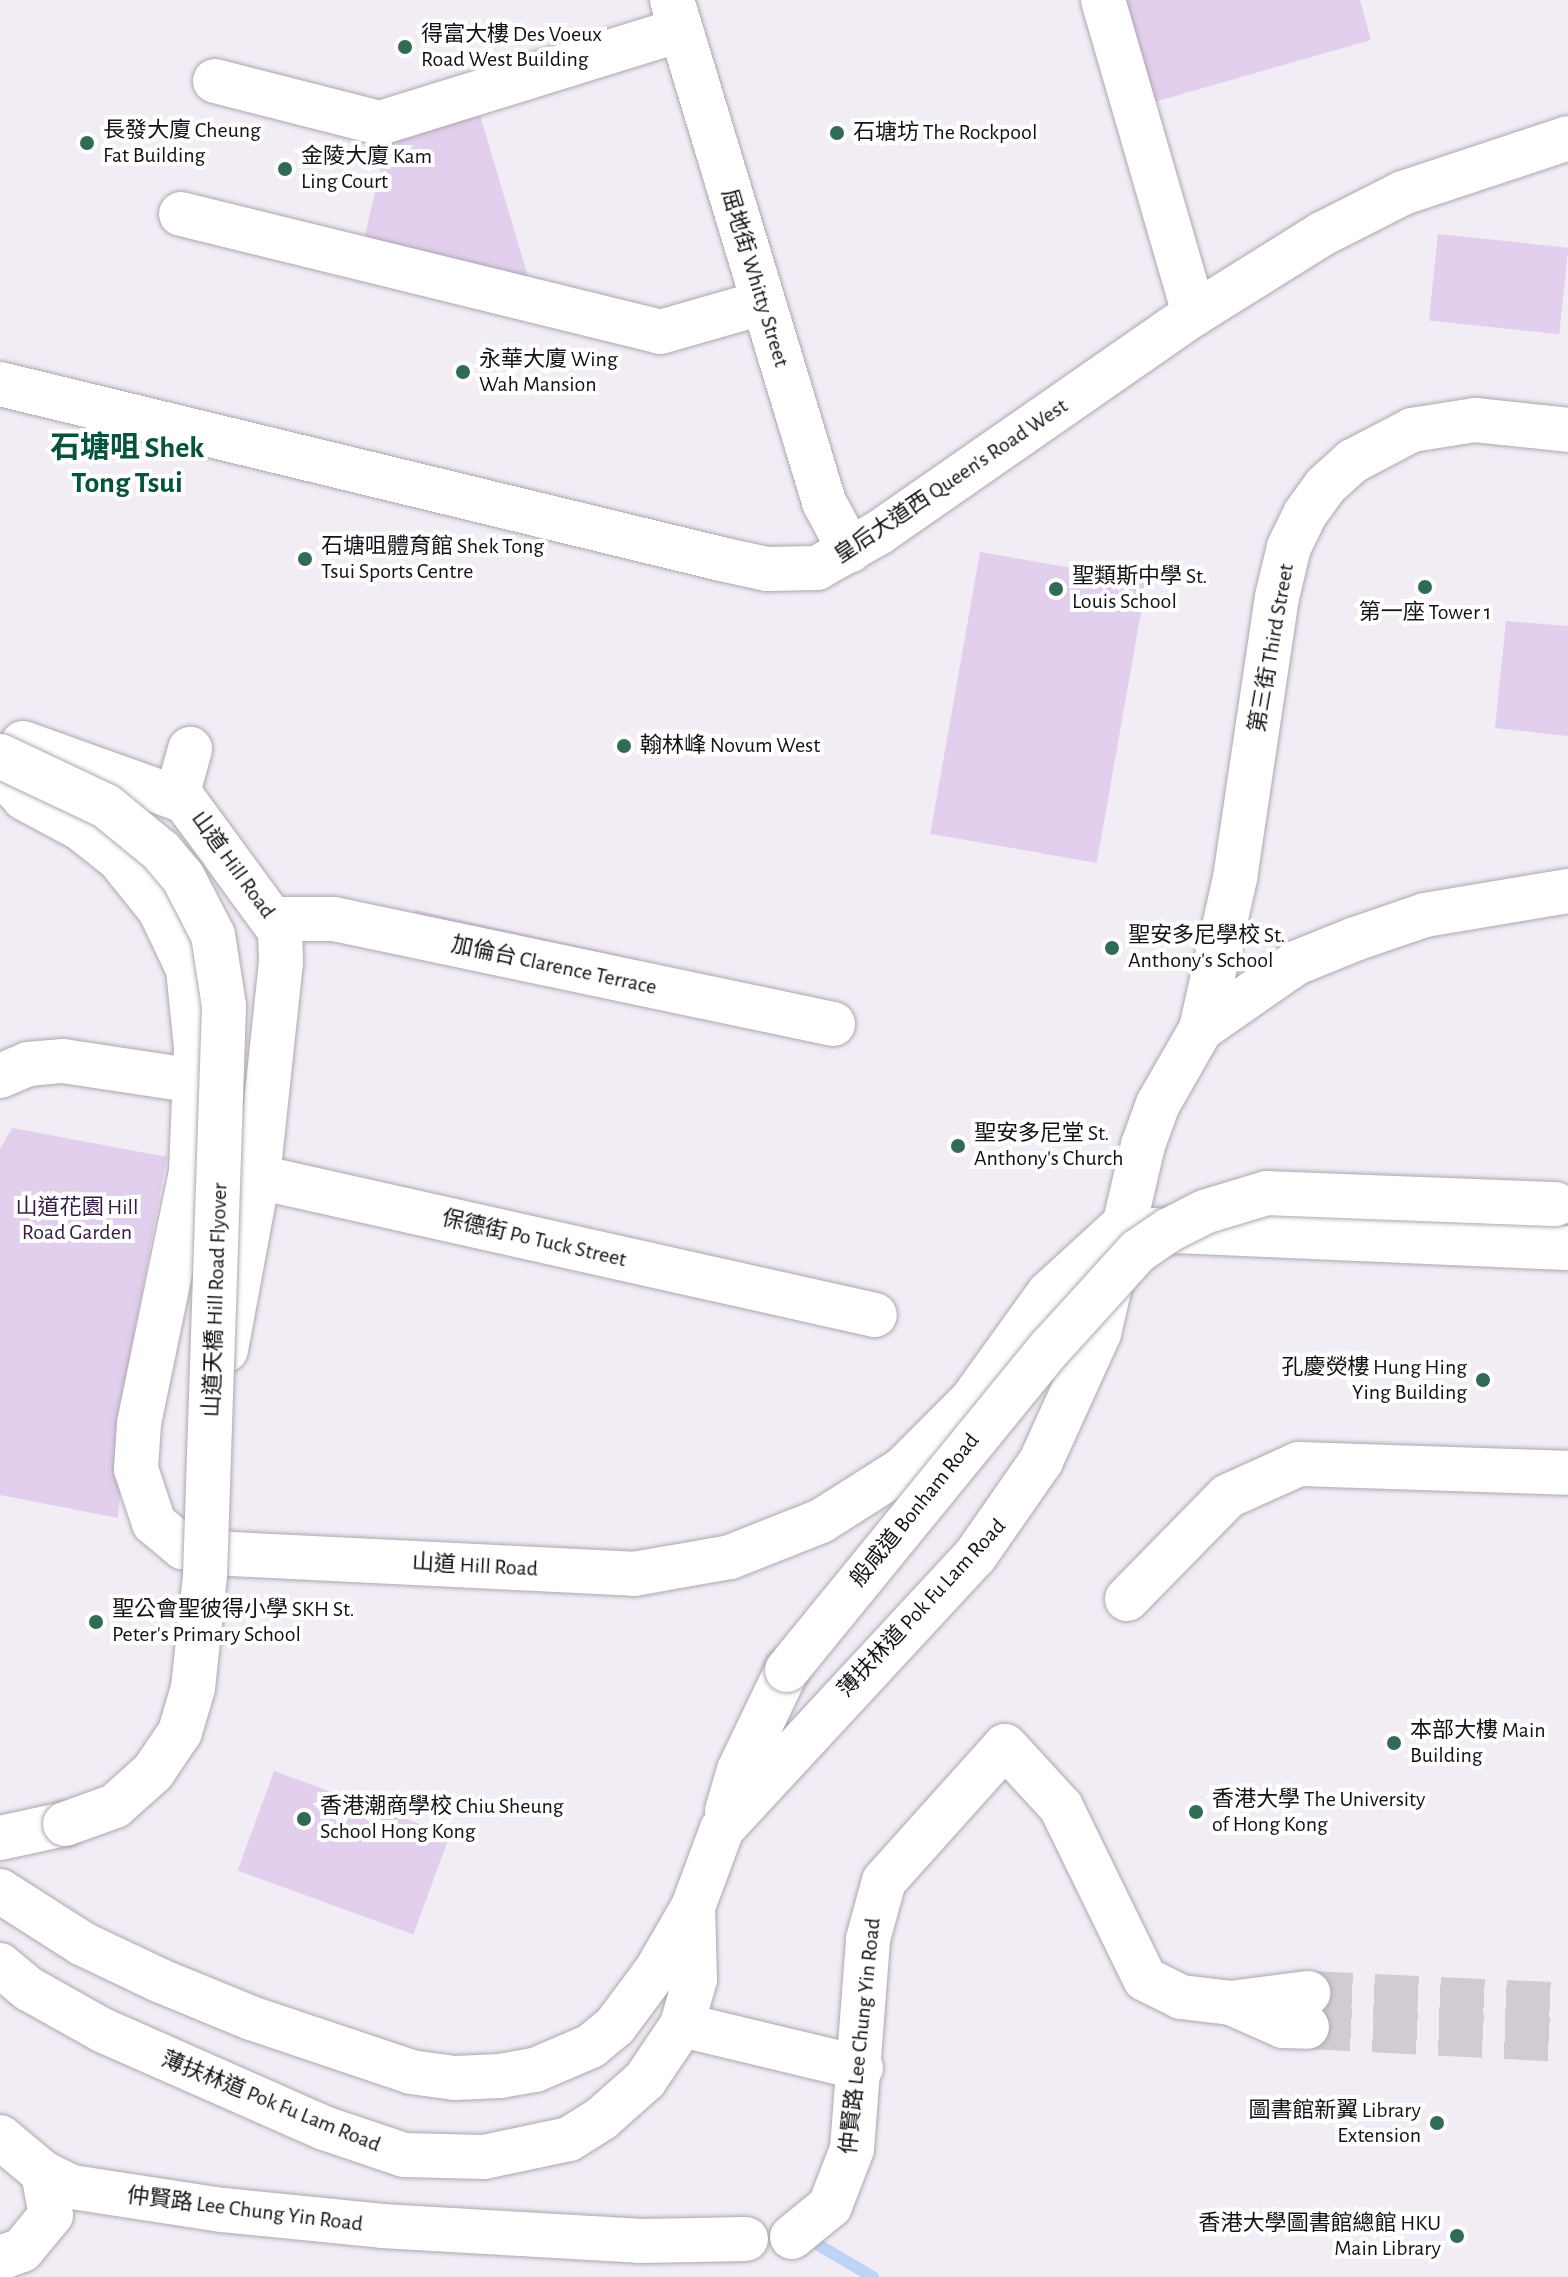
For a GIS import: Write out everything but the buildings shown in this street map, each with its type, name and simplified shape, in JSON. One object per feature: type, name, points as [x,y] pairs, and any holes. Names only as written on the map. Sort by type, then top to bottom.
[{"type":"main road","points":[[1103,0],[1194,314]]},
{"type":"main road","points":[[215,81],[380,123],[676,15]]},
{"type":"main road","name":"屈地街 Whitty Street","points":[[676,15],[824,502],[850,551]]},
{"type":"main road","name":"皇后大道西 Queen's Road West","points":[[0,384],[767,569],[817,568],[850,551],[1194,314],[1322,234],[1403,193],[1568,138]]},
{"type":"main road","points":[[181,214],[660,332],[762,303]]},
{"type":"main road","name":"第三街 Third Street","points":[[1201,1029],[1235,878],[1277,597],[1289,547],[1305,514],[1325,486],[1353,461],[1412,430],[1475,420],[1568,430]]},
{"type":"main road","points":[[177,796],[190,749]]},
{"type":"main road","name":"山道 Hill Road","points":[[219,1386],[258,1177],[283,941],[274,919],[177,796],[8,757],[18,793],[80,828],[119,859],[160,910],[188,969],[196,1081],[191,1172],[139,1424],[136,1469],[154,1523],[183,1547],[231,1554],[634,1574],[730,1557],[776,1541],[863,1497],[903,1469],[971,1401],[1059,1281],[1121,1227]]},
{"type":"main road","name":"山道天橋 Hill Road Flyover","points":[[0,1838],[65,1824],[115,1806],[153,1772],[180,1732],[193,1688],[205,1576],[224,1006],[213,935],[183,877],[161,851],[106,806],[8,757]]},
{"type":"main road","name":"薄扶林道 Pok Fu Lam Road","points":[[0,1891],[83,1944],[187,1992],[363,2057],[455,2078],[535,2070],[591,2046],[638,1998],[693,1907],[722,1829],[975,1556],[1011,1510],[1083,1377],[1099,1333],[1121,1227],[1158,1104],[1201,1029],[1296,963],[1355,939],[1425,915],[1568,891]]},
{"type":"main road","name":"加倫台 Clarence Terrace","points":[[274,919],[334,919],[833,1024]]},
{"type":"main road","points":[[0,1076],[28,1064],[63,1061],[196,1081]]},
{"type":"main road","name":"保德街 Po Tuck Street","points":[[191,1172],[258,1177],[875,1315]]},
{"type":"main road","name":"般咸道 Bonham Road","points":[[722,1829],[739,1770],[787,1670],[1050,1348],[1138,1251],[1204,1212],[1267,1193],[1562,1205]]},
{"type":"main road","points":[[1121,1227],[1568,1248]]},
{"type":"main road","points":[[1127,1599],[1228,1496],[1299,1464],[1568,1473]]},
{"type":"main road","name":"仲賢路 Lee Chung Yin Road","points":[[792,2237],[817,2221],[840,2189],[852,2149],[861,2068],[868,1939],[884,1881],[1005,1746],[1061,1807],[1145,1979],[1181,1997],[1231,2003],[1283,2026],[1308,2010]]},
{"type":"main road","name":"薄扶林道 Pok Fu Lam Road","points":[[0,1965],[29,1989],[102,2030],[215,2083],[324,2128],[404,2155],[451,2159],[528,2150],[569,2139],[601,2119],[645,2080],[682,2025],[695,1979],[693,1907]]},
{"type":"main road","points":[[682,2025],[861,2068]]},
{"type":"main road","name":"仲賢路 Lee Chung Yin Road","points":[[0,2137],[43,2173],[90,2192],[292,2228],[639,2241],[746,2239]]},
{"type":"main road","points":[[0,2258],[22,2250],[51,2215],[43,2173]]},
{"type":"green space","points":[[1125,0],[1360,0],[1371,40],[1154,102]]},
{"type":"green space","points":[[480,115],[529,280],[364,239],[387,142]]},
{"type":"green space","points":[[1438,234],[1568,248],[1559,334],[1429,321]]},
{"type":"green space","points":[[980,552],[1146,581],[1097,863],[930,834]]},
{"type":"green space","points":[[1506,621],[1568,626],[1568,736],[1495,728]]},
{"type":"green space","points":[[415,910],[641,960],[597,966],[412,926]]},
{"type":"green space","name":"山道花園 Hill Road Garden","points":[[12,1128],[167,1157],[131,1350],[118,1518],[0,1495],[0,1149]]},
{"type":"green space","points":[[274,1771],[450,1835],[413,1935],[238,1871]]},
{"type":"waterway","points":[[805,2237],[873,2277]]},
{"type":"tunnel","points":[[1308,1993],[1568,2005]]},
{"type":"tunnel","points":[[1307,2027],[1568,2040]]},
{"type":"place","name":"得富大樓 Des Voeux Road West Building","points":[[405,47]]},
{"type":"place","name":"石塘坊 The Rockpool","points":[[837,133]]},
{"type":"place","name":"長發大廈 Cheung Fat Building","points":[[87,143]]},
{"type":"place","name":"金陵大廈 Kam Ling Court","points":[[285,169]]},
{"type":"place","name":"永華大廈 Wing Wah Mansion","points":[[463,372]]},
{"type":"place","name":"石塘咀體育館 Shek Tong Tsui Sports Centre","points":[[305,559]]},
{"type":"place","name":"第一座 Tower 1","points":[[1425,587]]},
{"type":"place","name":"聖類斯中學 St. Louis School","points":[[1056,589]]},
{"type":"place","name":"翰林峰 Novum West","points":[[624,746]]},
{"type":"place","name":"聖安多尼學校 St. Anthony's School","points":[[1112,948]]},
{"type":"place","name":"聖安多尼堂 St. Anthony's Church","points":[[958,1146]]},
{"type":"place","name":"孔慶熒樓 Hung Hing Ying Building","points":[[1483,1380]]},
{"type":"place","name":"聖公會聖彼得小學 SKH St. Peter's Primary School","points":[[96,1622]]},
{"type":"place","name":"本部大樓 Main Building","points":[[1394,1743]]},
{"type":"place","name":"香港大學 The University of Hong Kong","points":[[1196,1812]]},
{"type":"place","name":"香港潮商學校 Chiu Sheung School Hong Kong","points":[[304,1819]]},
{"type":"place","name":"圖書館新翼 Library Extension","points":[[1437,2123]]},
{"type":"place","name":"香港大學圖書館總館 HKU Main Library","points":[[1457,2236]]},
{"type":"district","name":"石塘咀 Shek Tong Tsui","points":[[127,465]]}]
